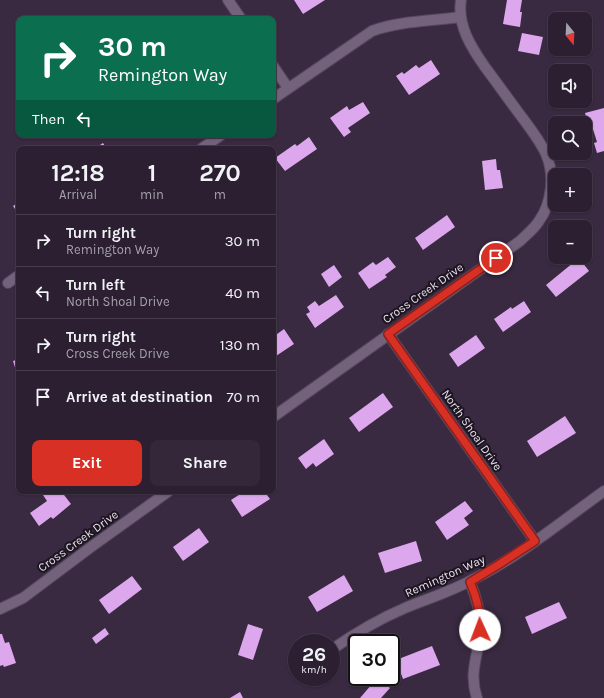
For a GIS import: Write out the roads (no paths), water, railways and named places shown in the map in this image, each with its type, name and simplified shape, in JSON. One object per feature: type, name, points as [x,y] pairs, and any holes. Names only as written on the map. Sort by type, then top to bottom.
[{"type":"street","points":[[228,0],[239,16]]},
{"type":"street","name":"Cross Creek Drive","points":[[276,415],[520,241],[539,221],[549,199],[551,175],[550,164],[536,137],[473,48],[463,28],[461,17],[461,0]]},
{"type":"street","points":[[276,97],[372,31],[403,24],[461,17]]},
{"type":"street","points":[[276,70],[288,88]]},
{"type":"street","points":[[205,146],[217,138]]},
{"type":"street","points":[[8,283],[16,277]]},
{"type":"street","name":"North Shoal Drive","points":[[388,334],[535,541]]},
{"type":"street","name":"Remington Way","points":[[340,644],[375,622],[470,582],[535,541],[604,491]]},
{"type":"street","name":"Cross Creek Drive","points":[[0,609],[23,598],[165,494]]},
{"type":"street","points":[[470,582],[477,600],[480,619],[479,642],[473,674],[477,698]]}]
